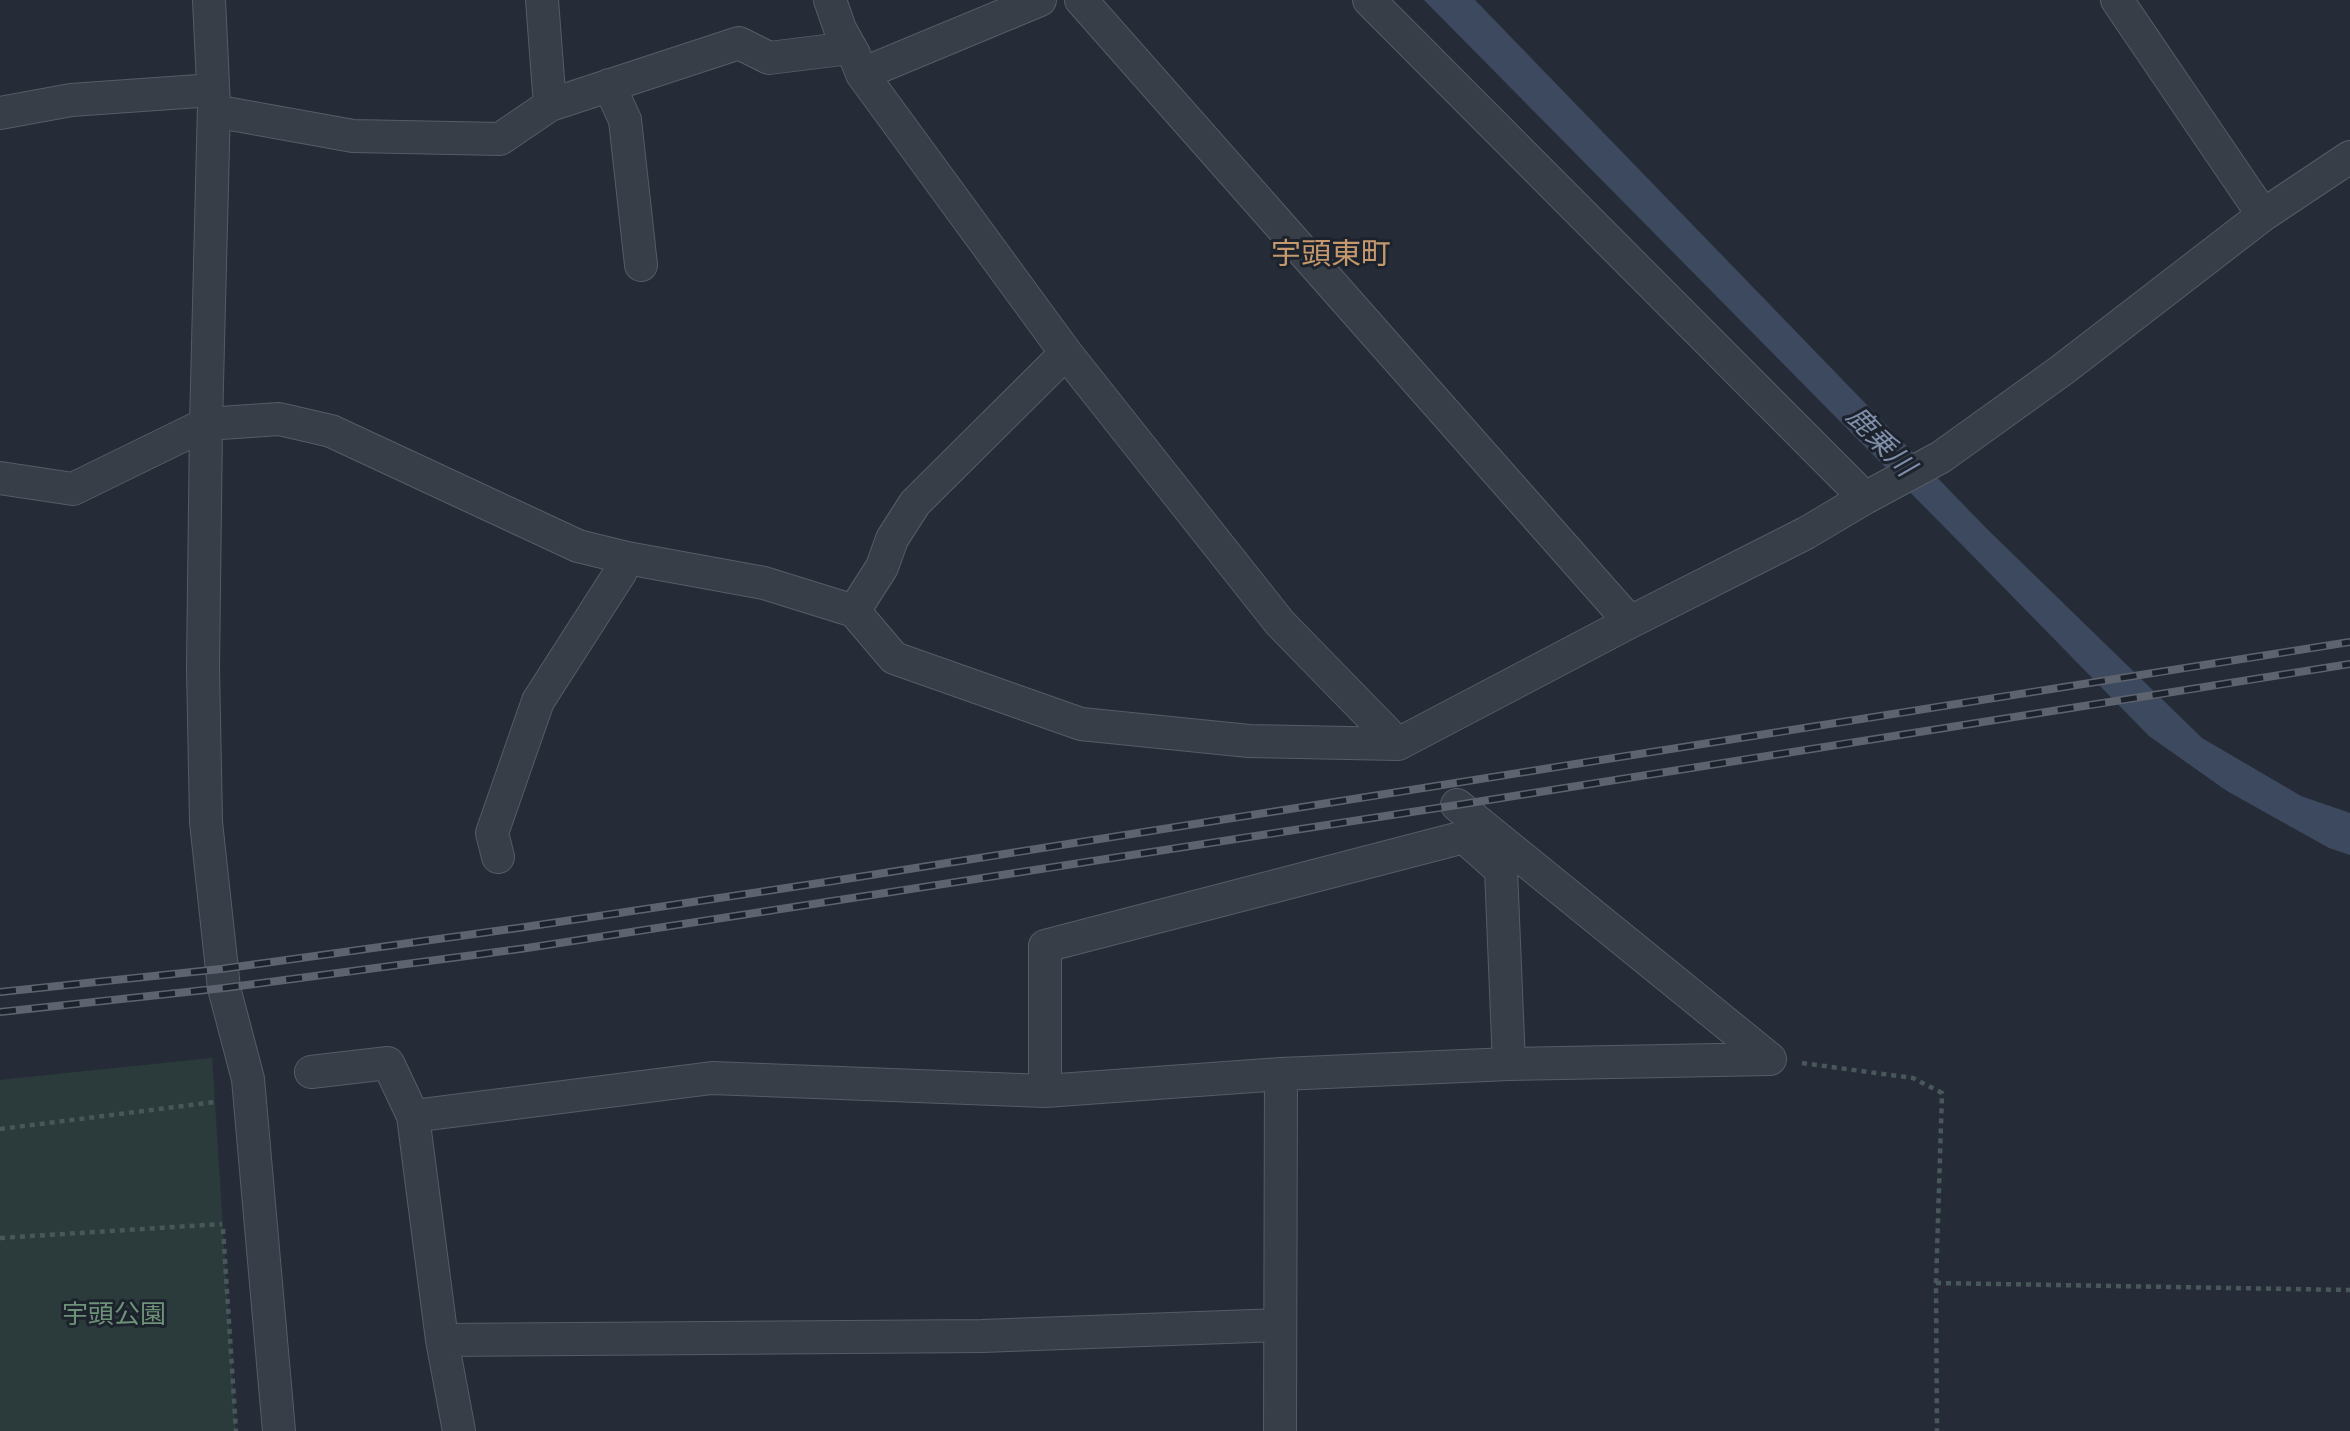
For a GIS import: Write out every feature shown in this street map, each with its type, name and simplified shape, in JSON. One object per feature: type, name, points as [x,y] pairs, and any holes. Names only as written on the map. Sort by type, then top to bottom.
[{"type":"street","points":[[209,0],[214,100],[206,424],[206,822],[224,988],[248,1079],[279,1431]]},
{"type":"street","points":[[542,0],[550,105]]},
{"type":"street","points":[[830,0],[839,29],[856,61],[1066,353],[1280,622],[1398,744]]},
{"type":"street","points":[[0,113],[71,100],[214,100],[353,136],[500,139],[550,105],[739,43],[769,58],[856,61],[1040,0]]},
{"type":"street","points":[[1081,0],[1630,622]]},
{"type":"street","points":[[1369,0],[1865,498]]},
{"type":"street","points":[[2117,0],[2263,215]]},
{"type":"street","points":[[609,85],[625,120],[641,265]]},
{"type":"street","points":[[0,478],[74,489],[206,424],[279,419],[331,431],[578,546],[627,558],[764,583],[854,611],[894,658],[1081,724],[1250,741],[1398,744],[1806,533],[1941,457],[2062,370],[2263,215],[2350,157]]},
{"type":"street","points":[[854,611],[882,567],[892,539],[915,503],[1066,353]]},
{"type":"street","points":[[498,857],[492,833],[538,701],[627,558]]},
{"type":"street","points":[[1458,805],[1770,1059]]},
{"type":"street","points":[[1045,1091],[1045,946],[1464,837],[1501,870],[1509,1064]]},
{"type":"street","points":[[413,1116],[712,1079],[1045,1091],[1281,1074],[1509,1064],[1770,1059]]},
{"type":"street","points":[[311,1072],[388,1063],[413,1116],[442,1340],[459,1431]]},
{"type":"street","points":[[1279,1431],[1281,1074]]},
{"type":"street","points":[[442,1340],[982,1336],[1280,1325]]},
{"type":"path","points":[[1770,1059],[1913,1078],[1942,1093],[1936,1283],[1937,1431]]},
{"type":"path","points":[[0,1129],[214,1101],[215,1114]]},
{"type":"path","points":[[222,1211],[236,1431]]},
{"type":"path","points":[[0,1238],[222,1224]]},
{"type":"path","points":[[1936,1283],[2350,1290]]},
{"type":"green space","name":"宇頭公園","points":[[212,1058],[236,1431],[0,1431],[0,1080]]},
{"type":"water","name":"鹿乗川","points":[[1424,0],[1475,0],[1986,528],[2202,738],[2301,796],[2350,813],[2350,855],[2329,848],[2227,791],[2149,736]]},
{"type":"railway","points":[[0,992],[221,969],[525,927],[2350,642]]},
{"type":"railway","points":[[0,1012],[224,988],[527,948],[2350,664]]},
{"type":"district","name":"宇頭東町","points":[[1331,257]]}]
